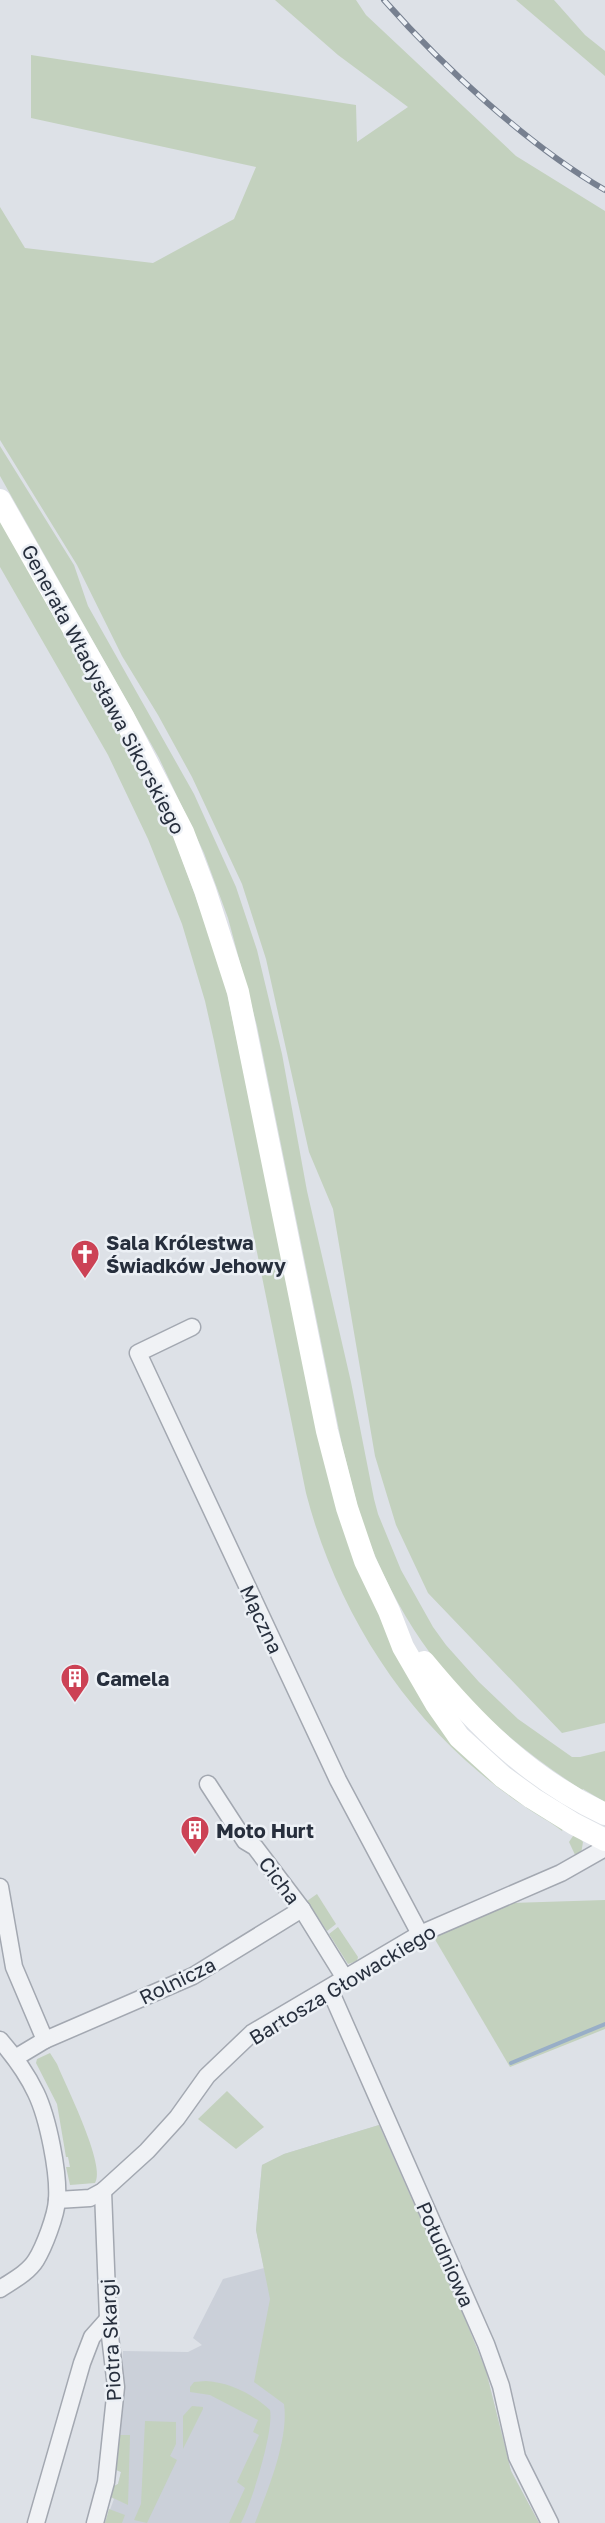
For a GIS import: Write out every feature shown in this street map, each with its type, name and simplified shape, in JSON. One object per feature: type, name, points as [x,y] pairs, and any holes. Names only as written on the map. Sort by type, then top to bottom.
[{"type":"main road","name":"Generała Władysława Sikorskiego","points":[[0,500],[124,718],[183,832],[205,890],[237,992],[327,1431],[344,1497],[365,1562],[389,1611],[403,1647],[436,1704],[459,1737],[522,1791],[574,1824],[605,1840]]},
{"type":"main road","name":"Generała Władysława Sikorskiego","points":[[389,1611],[423,1660],[450,1693],[495,1740],[548,1781],[605,1814]]},
{"type":"street","name":"Mączna","points":[[192,1327],[138,1353],[338,1780],[420,1934]]},
{"type":"street","name":"Cicha","points":[[208,1784],[245,1841],[255,1847],[302,1909],[346,1980]]},
{"type":"street","name":"Bartosza Głowackiego","points":[[57,2200],[90,2198],[103,2191],[147,2151],[177,2118],[207,2076],[252,2033],[330,1990],[420,1934],[561,1872],[605,1848]]},
{"type":"street","points":[[0,1887],[14,1968],[45,2040],[15,2058]]},
{"type":"street","name":"Rolnicza","points":[[45,2040],[193,1976],[302,1909]]},
{"type":"street","name":"Południowa","points":[[330,1990],[486,2344],[501,2386],[517,2457],[550,2523]]},
{"type":"street","points":[[0,2040],[15,2058],[37,2093],[45,2116],[52,2150],[57,2200],[53,2221],[36,2260],[24,2272],[0,2289]]},
{"type":"street","name":"Piotra Skargi","points":[[96,2523],[106,2482],[116,2387],[108,2319],[103,2191]]},
{"type":"street","points":[[36,2523],[82,2363],[92,2337],[108,2319]]},
{"type":"shaded area","points":[[379,2125],[486,2371],[511,2471],[539,2523],[105,2523],[114,2499],[111,2497],[112,2487],[118,2484],[121,2472],[114,2469],[123,2351],[188,2352],[202,2345],[193,2338],[223,2279],[264,2268],[256,2230],[262,2165],[284,2154]]},
{"type":"green space","points":[[275,0],[356,0],[366,15],[516,156],[605,211],[605,1723],[562,1733],[428,1593],[396,1525],[375,1456],[333,1209],[309,1152],[266,959],[242,884],[192,777],[122,656],[77,565],[0,440],[0,207],[25,248],[153,263],[234,219],[256,167],[31,118],[31,55],[356,105],[357,142],[408,107],[338,55]]},
{"type":"green space","points":[[516,0],[554,0],[585,35],[605,51],[605,76]]},
{"type":"green space","points":[[0,446],[74,565],[88,606],[194,794],[236,887],[257,950],[282,1054],[307,1191],[351,1382],[374,1499],[401,1570],[433,1627],[446,1645],[479,1682],[518,1719],[572,1757],[605,1751],[605,1802],[582,1790],[514,1740],[456,1685],[431,1655],[409,1622],[371,1546],[358,1509],[342,1445],[257,1026],[228,918],[204,853],[159,758],[0,476]]},
{"type":"green space","points":[[0,515],[161,802],[222,969],[324,1454],[436,1715],[564,1827],[562,1831],[485,1777],[449,1745],[420,1714],[371,1646],[333,1572],[306,1493],[214,1041],[205,1001],[182,924],[148,839],[108,755],[0,567]]},
{"type":"green space","points":[[575,1833],[583,1842],[581,1854],[577,1859],[569,1842]]},
{"type":"green space","points":[[317,1894],[336,1924],[327,1931],[307,1901]]},
{"type":"green space","points":[[605,1900],[605,2029],[510,2067],[433,1936],[511,1903]]},
{"type":"green space","points":[[338,1927],[358,1957],[357,1961],[348,1964],[329,1934]]},
{"type":"green space","points":[[50,2053],[76,2106],[90,2144],[97,2174],[95,2183],[70,2185],[66,2167],[70,2167],[68,2157],[66,2157],[57,2104],[36,2063],[37,2059]]},
{"type":"green space","points":[[227,2091],[264,2127],[236,2149],[198,2119]]},
{"type":"green space","points":[[379,2125],[486,2371],[511,2471],[539,2523],[255,2523],[276,2464],[285,2418],[284,2404],[254,2382],[270,2299],[256,2230],[262,2165],[284,2154]]},
{"type":"green space","points":[[206,2381],[240,2390],[270,2410],[269,2434],[261,2466],[241,2523],[229,2523],[245,2488],[237,2482],[259,2435],[253,2432],[258,2420],[210,2395],[190,2392],[190,2387],[194,2382]]},
{"type":"green space","points":[[192,2406],[203,2407],[203,2409],[183,2449],[183,2416]]},
{"type":"green space","points":[[145,2421],[176,2422],[176,2444],[170,2456],[177,2460],[147,2523],[134,2520],[141,2504]]},
{"type":"green space","points":[[118,2435],[130,2435],[128,2505],[111,2497],[112,2487],[118,2484],[121,2472],[114,2469]]},
{"type":"green space","points":[[109,2509],[125,2515],[122,2523],[105,2523]]},
{"type":"waterway","points":[[511,2063],[605,2024]]},
{"type":"railway","points":[[384,0],[460,78],[517,128],[546,151],[605,190]]},
{"type":"place","name":"Sala Królestwa Świadków Jehowy","points":[[85,1280]]},
{"type":"place","name":"Camela","points":[[75,1704]]},
{"type":"place","name":"Moto Hurt","points":[[195,1856]]}]
